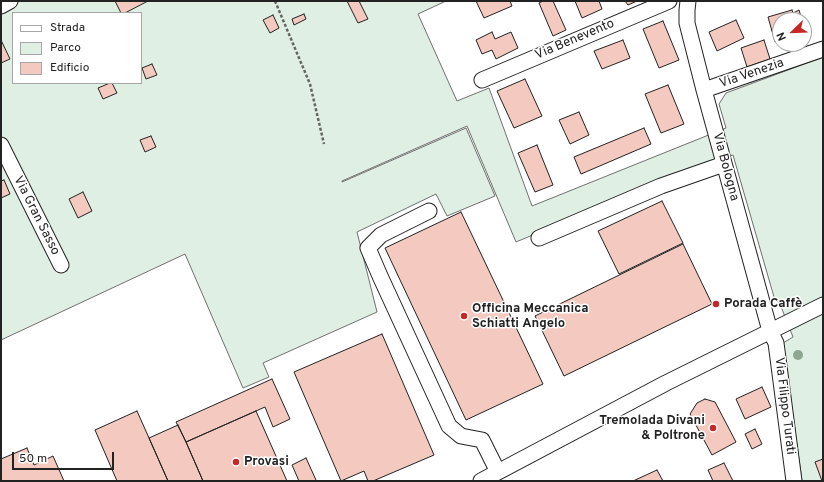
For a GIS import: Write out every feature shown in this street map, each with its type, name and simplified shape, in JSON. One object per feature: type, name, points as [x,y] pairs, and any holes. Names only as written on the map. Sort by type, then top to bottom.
[{"type":"street","points":[[1,6],[10,1]]},
{"type":"street","name":"Via Benevento","points":[[482,80],[669,1]]},
{"type":"street","name":"Via Bologna","points":[[688,1],[686,10],[687,23],[704,90],[724,164],[773,330]]},
{"type":"street","name":"Via Venezia","points":[[704,90],[823,49]]},
{"type":"street","name":"Via Gran Sasso","points":[[1,145],[61,265]]},
{"type":"street","points":[[539,238],[661,186],[724,164]]},
{"type":"street","points":[[429,211],[381,235],[368,248],[449,426],[461,436],[482,440],[498,472]]},
{"type":"street","points":[[481,481],[666,383],[823,305]]},
{"type":"street","name":"Via Filippo Turati","points":[[773,330],[794,481]]},
{"type":"path","points":[[275,1],[310,84],[324,144]]},
{"type":"green space","points":[[1,1],[446,1],[418,14],[457,101],[489,88],[532,206],[726,128],[719,104],[726,93],[823,57],[823,481],[802,481],[783,343],[793,337],[780,304],[774,297],[733,155],[671,177],[516,242],[467,126],[342,181],[466,128],[495,196],[447,216],[436,194],[357,232],[377,312],[263,363],[269,377],[243,388],[185,254],[1,340]]},
{"type":"building","points":[[115,1],[148,1],[127,12],[120,12]]},
{"type":"building","points":[[347,1],[359,1],[368,19],[358,23]]},
{"type":"building","points":[[476,1],[510,1],[512,6],[484,18]]},
{"type":"building","points":[[543,1],[553,1],[566,30],[553,36],[539,3]]},
{"type":"building","points":[[575,1],[599,1],[602,9],[582,18]]},
{"type":"building","points":[[625,1],[637,1],[628,5]]},
{"type":"building","points":[[304,14],[306,19],[294,25],[292,19]]},
{"type":"building","points":[[273,15],[279,28],[270,33],[263,20]]},
{"type":"building","points":[[772,16],[772,31],[768,17]]},
{"type":"building","points":[[736,20],[744,38],[717,51],[709,32]]},
{"type":"building","points":[[663,21],[679,60],[659,68],[643,29]]},
{"type":"building","points":[[492,32],[495,39],[511,32],[518,48],[496,59],[492,50],[482,54],[476,40]]},
{"type":"building","points":[[1,40],[10,59],[1,63]]},
{"type":"building","points":[[623,40],[630,58],[602,69],[594,51]]},
{"type":"building","points":[[764,40],[770,59],[747,67],[741,48]]},
{"type":"building","points":[[152,64],[157,75],[146,79],[142,68]]},
{"type":"building","points":[[525,79],[542,116],[514,128],[497,91]]},
{"type":"building","points":[[108,84],[112,84],[117,93],[103,99],[98,88]]},
{"type":"building","points":[[668,85],[684,124],[661,133],[645,94]]},
{"type":"building","points":[[579,112],[589,135],[570,144],[559,120]]},
{"type":"building","points":[[644,128],[651,144],[581,174],[574,157]]},
{"type":"building","points":[[151,136],[156,147],[145,152],[140,140]]},
{"type":"building","points":[[537,145],[553,185],[535,192],[518,153]]},
{"type":"building","points":[[4,180],[10,194],[1,198],[1,181]]},
{"type":"building","points":[[83,192],[92,211],[78,218],[69,199]]},
{"type":"building","points":[[662,201],[683,243],[619,274],[598,231]]},
{"type":"building","name":"Officina Meccanica Schiatti Angelo","points":[[461,212],[543,384],[466,420],[385,248]]},
{"type":"building","points":[[683,244],[712,304],[564,376],[535,316]]},
{"type":"building","points":[[382,334],[434,455],[373,481],[368,481],[364,471],[341,481],[294,372]]},
{"type":"building","points":[[272,379],[290,419],[273,427],[265,407],[186,442],[176,422]]},
{"type":"building","points":[[762,387],[771,407],[745,419],[736,399]]},
{"type":"building","name":"Tremolada Divani & Poltrone","points":[[705,399],[715,402],[736,442],[712,455],[690,414],[697,403]]},
{"type":"building","points":[[137,411],[168,481],[117,481],[95,430]]},
{"type":"building","name":"Provasi","points":[[256,411],[287,481],[203,481],[186,442]]},
{"type":"building","points":[[178,425],[203,481],[168,481],[149,438]]},
{"type":"building","points":[[755,429],[762,444],[752,449],[745,434]]},
{"type":"building","points":[[27,448],[34,465],[53,456],[64,481],[1,481],[1,459]]},
{"type":"building","points":[[306,458],[316,480],[314,481],[299,481],[292,465]]},
{"type":"building","points":[[823,459],[823,481],[822,481],[815,462]]},
{"type":"building","points":[[724,463],[733,481],[713,481],[708,470]]},
{"type":"building","points":[[657,470],[663,481],[633,481]]},
{"type":"place","name":"Porada Caffè","points":[[716,304]]},
{"type":"place","name":"Officina Meccanica Schiatti Angelo","points":[[464,316]]},
{"type":"place","name":"Tremolada Divani & Poltrone","points":[[713,428]]},
{"type":"place","name":"Provasi","points":[[236,462]]}]
